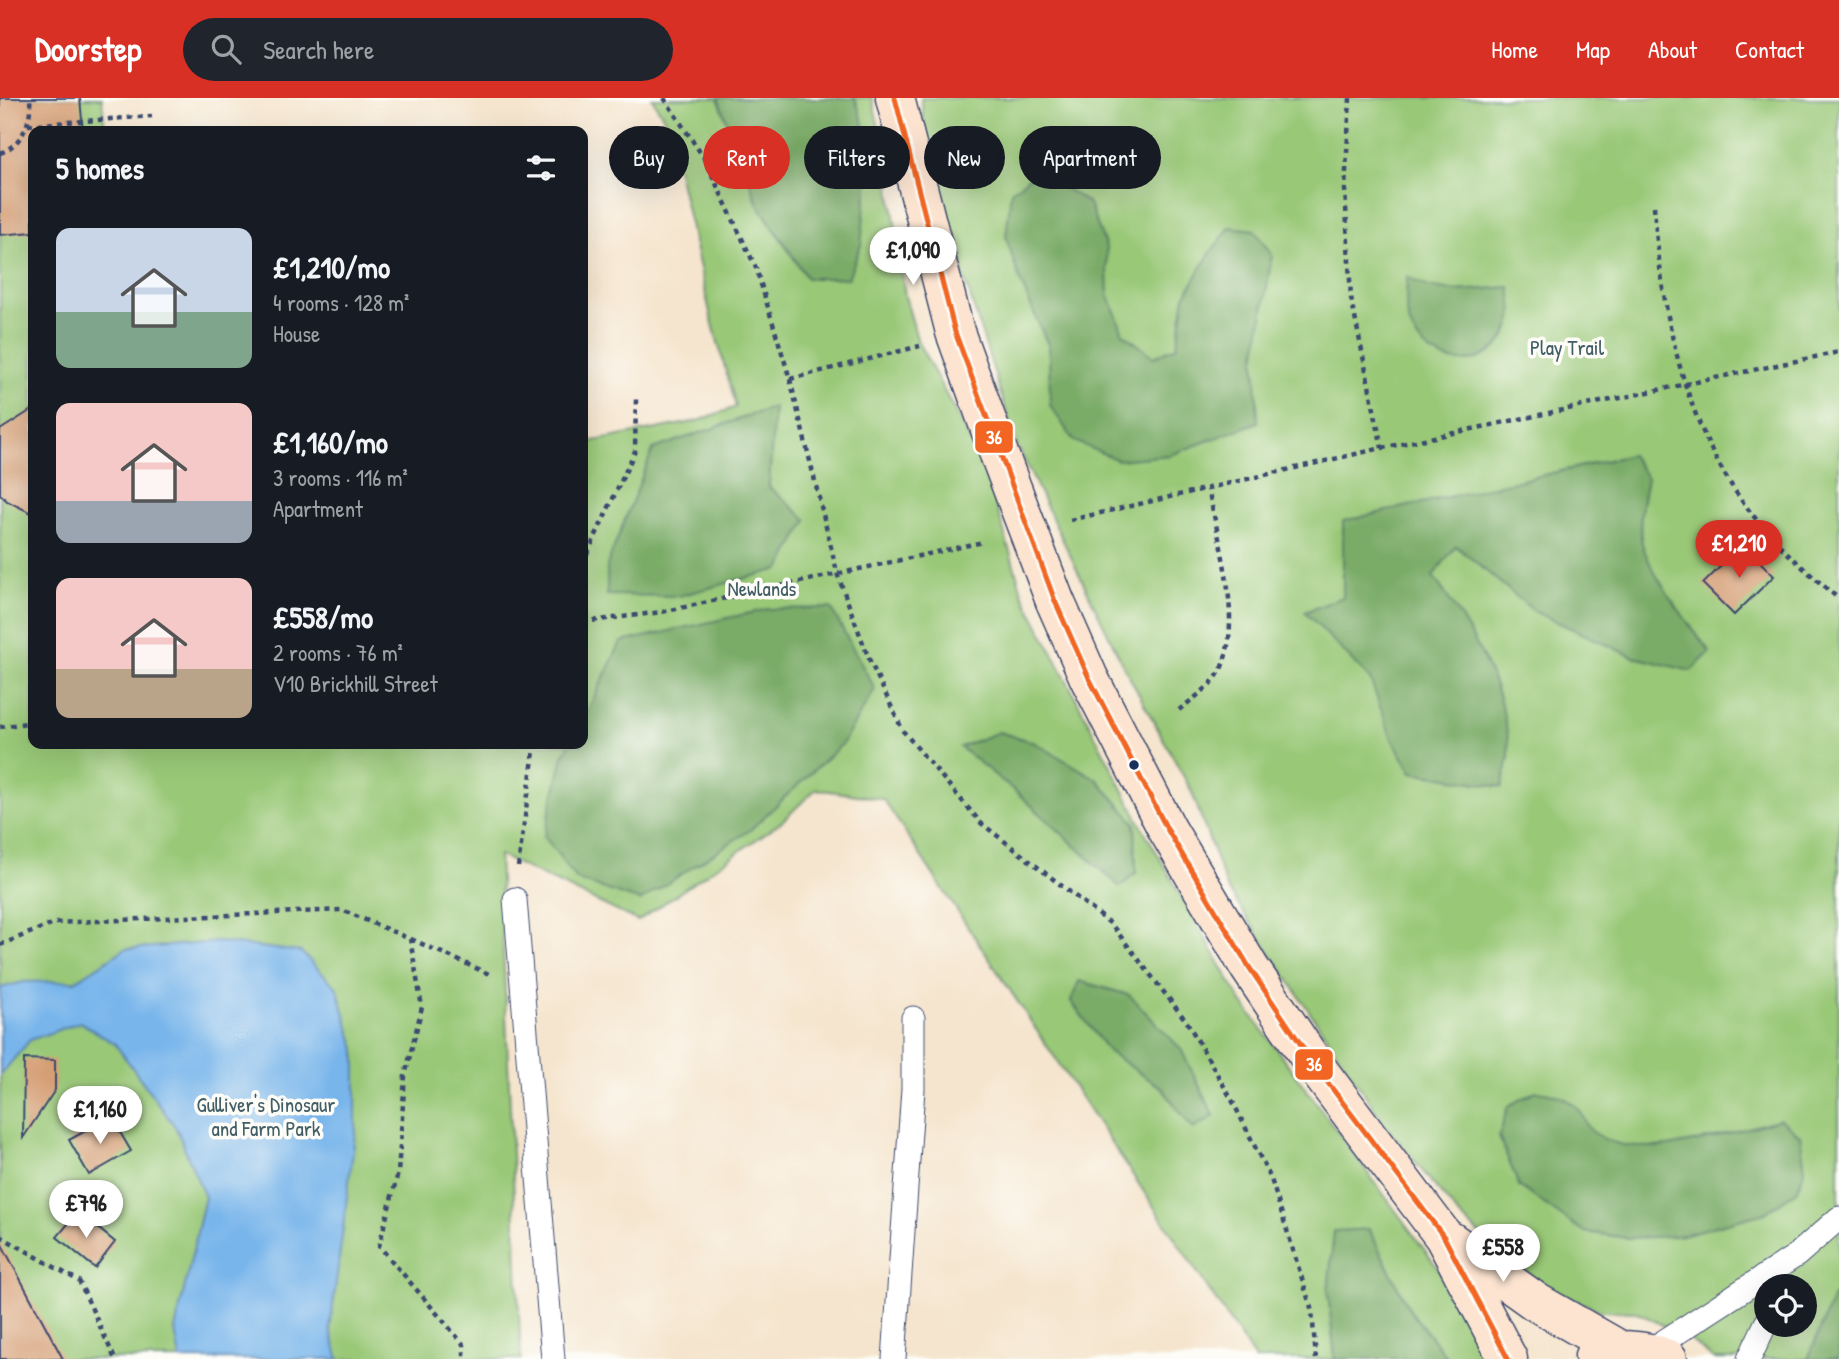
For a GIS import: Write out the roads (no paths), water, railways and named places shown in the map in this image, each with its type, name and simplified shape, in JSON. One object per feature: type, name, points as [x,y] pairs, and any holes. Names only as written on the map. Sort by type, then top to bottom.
[{"type":"street","points":[[895,98],[955,332],[1055,601],[1089,678],[1167,829],[1249,967],[1316,1067],[1444,1237],[1508,1359]]},
{"type":"street","points":[[1444,1237],[1536,1302],[1631,1354]]},
{"type":"lane","points":[[515,899],[553,1359]]},
{"type":"lane","points":[[894,1359],[913,1089],[913,1018]]},
{"type":"lane","points":[[1631,1354],[1797,1255],[1839,1218]]},
{"type":"lane","points":[[1788,1274],[1797,1255]]},
{"type":"lane","points":[[1749,1359],[1759,1337]]},
{"type":"water","points":[[219,942],[301,952],[337,988],[356,1050],[356,1127],[330,1329],[339,1359],[180,1359],[175,1330],[205,1197],[176,1128],[115,1044],[80,1022],[30,1040],[0,1075],[0,988],[23,982],[75,981],[125,949]]},
{"type":"park label","name":"Play Trail","points":[[1567,347]]},
{"type":"park label","name":"Newlands","points":[[762,588]]},
{"type":"park label","name":"Gulliver's Dinosaur and Farm Park","points":[[266,1116]]}]
